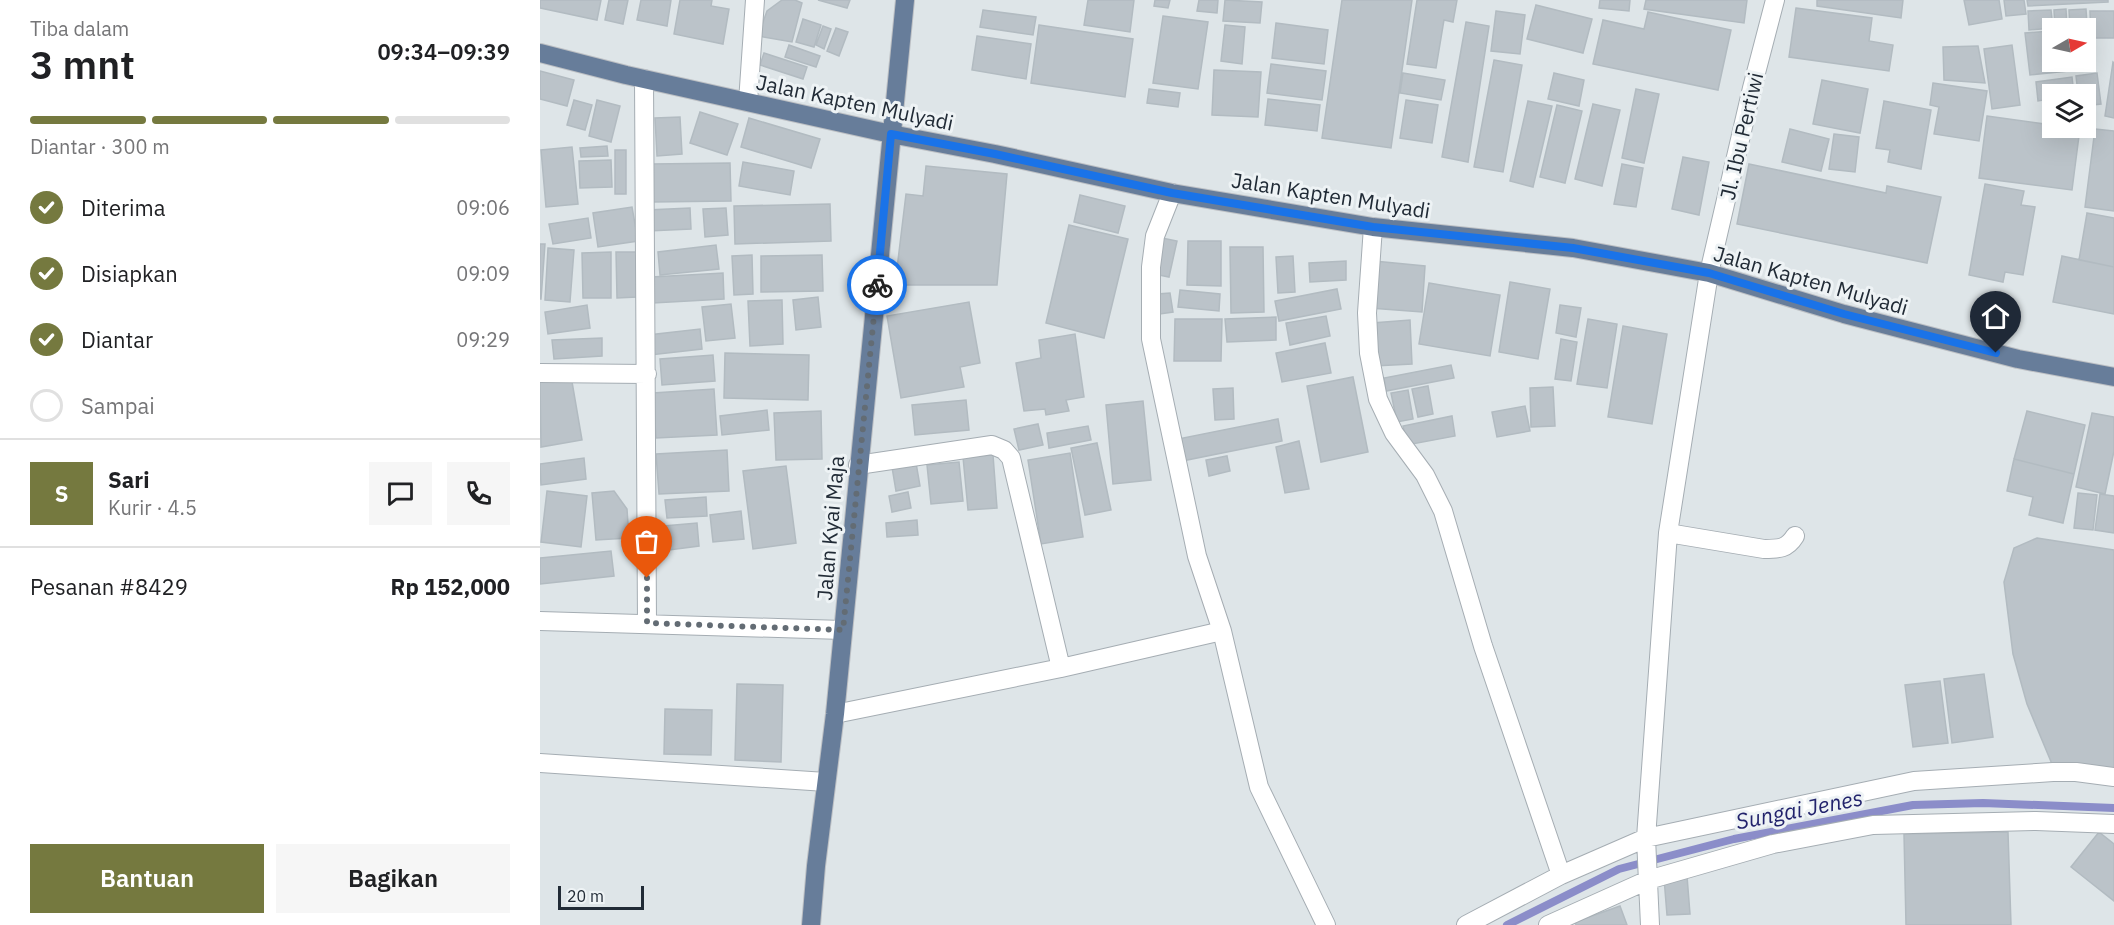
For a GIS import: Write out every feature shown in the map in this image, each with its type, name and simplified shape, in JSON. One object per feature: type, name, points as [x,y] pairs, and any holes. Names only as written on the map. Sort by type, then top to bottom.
[{"type":"main road","name":"Jalan Kyai Maja","points":[[811,925],[835,714],[905,0]]},
{"type":"main road","name":"Jalan Kapten Mulyadi","points":[[540,53],[644,79],[891,134],[1172,193],[1373,227],[1573,248],[1709,273],[1844,314],[2018,359],[2114,377]]},
{"type":"street","points":[[748,102],[755,0]]},
{"type":"street","name":"Jl. Ibu Pertiwi","points":[[1650,925],[1646,843],[1668,533],[1709,273],[1775,0]]},
{"type":"street","points":[[644,79],[647,623]]},
{"type":"street","points":[[1172,193],[1155,236],[1151,267],[1151,339],[1197,556],[1222,632],[1259,787],[1326,925]]},
{"type":"street","points":[[1373,227],[1367,313],[1369,353],[1378,399],[1394,433],[1425,475],[1443,511],[1483,646],[1561,875]]},
{"type":"street","points":[[540,373],[647,374]]},
{"type":"street","points":[[858,465],[992,445],[1004,450],[1011,458],[1061,668]]},
{"type":"street","points":[[1668,533],[1764,549],[1781,549],[1795,536]]},
{"type":"street","points":[[540,621],[843,630]]},
{"type":"street","points":[[835,714],[1061,668],[1222,632]]},
{"type":"street","points":[[540,763],[826,782]]},
{"type":"street","points":[[1466,925],[1561,875],[1646,843],[1914,781],[2053,772],[2076,772],[2114,777]]},
{"type":"street","points":[[1548,925],[1648,877],[1773,844],[1873,825],[1965,821],[2110,827]]},
{"type":"building","points":[[540,0],[601,0],[597,20],[540,8]]},
{"type":"building","points":[[609,0],[628,0],[623,24],[605,20]]},
{"type":"building","points":[[641,0],[671,0],[667,26],[637,20]]},
{"type":"building","points":[[680,0],[712,0],[711,6],[729,9],[723,44],[674,34]]},
{"type":"building","points":[[782,0],[795,0],[802,3],[792,42],[758,36],[767,11]]},
{"type":"building","points":[[818,0],[850,0],[847,8]]},
{"type":"building","points":[[1088,0],[1134,0],[1130,32],[1084,25]]},
{"type":"building","points":[[1155,0],[1170,0],[1168,8],[1154,6]]},
{"type":"building","points":[[1199,0],[1218,0],[1217,13],[1197,11]]},
{"type":"building","points":[[1225,0],[1262,2],[1260,23],[1223,21]]},
{"type":"building","points":[[1342,0],[1412,0],[1391,148],[1322,138]]},
{"type":"building","points":[[1417,0],[1457,0],[1453,22],[1444,20],[1436,68],[1407,64]]},
{"type":"building","points":[[1600,0],[1630,0],[1629,11],[1599,8]]},
{"type":"building","points":[[1646,0],[1747,0],[1744,23],[1644,9]]},
{"type":"building","points":[[1817,0],[1903,0],[1901,18],[1817,6]]},
{"type":"building","points":[[1964,0],[1999,0],[2002,19],[1969,25]]},
{"type":"building","points":[[2004,0],[2024,0],[2026,14],[2006,16]]},
{"type":"building","points":[[2027,0],[2108,0],[2108,2],[2028,6]]},
{"type":"building","points":[[1536,5],[1592,19],[1583,53],[1527,39]]},
{"type":"building","points":[[1796,8],[1872,18],[1869,41],[1893,45],[1889,71],[1789,57]]},
{"type":"building","points":[[2066,9],[2066,18],[2054,18],[2054,10]]},
{"type":"building","points":[[2086,9],[2087,18],[2069,18],[2069,10]]},
{"type":"building","points":[[983,10],[1036,17],[1033,35],[980,27]]},
{"type":"building","points":[[2051,10],[2052,18],[2042,18],[2042,29],[2029,30],[2028,11]]},
{"type":"building","points":[[1496,11],[1525,15],[1520,54],[1491,51]]},
{"type":"building","points":[[2090,11],[2114,11],[2114,38],[2096,38],[2096,18],[2090,18]]},
{"type":"building","points":[[1648,12],[1731,30],[1718,90],[1593,64],[1603,20],[1644,29]]},
{"type":"building","points":[[1163,16],[1208,22],[1198,89],[1153,83]]},
{"type":"building","points":[[803,19],[821,25],[814,47],[796,42]]},
{"type":"building","points":[[1466,22],[1489,26],[1468,162],[1442,157]]},
{"type":"building","points":[[1276,23],[1328,30],[1324,64],[1272,58]]},
{"type":"building","points":[[1039,25],[1133,39],[1125,97],[1031,83]]},
{"type":"building","points":[[1225,25],[1245,27],[1242,64],[1221,61]]},
{"type":"building","points":[[823,26],[831,29],[824,49],[816,45]]},
{"type":"building","points":[[836,28],[848,32],[839,56],[827,51]]},
{"type":"building","points":[[2042,32],[2042,72],[2058,72],[2030,75],[2025,33]]},
{"type":"building","points":[[977,36],[1031,44],[1026,79],[972,70]]},
{"type":"building","points":[[789,45],[820,56],[816,67],[785,57]]},
{"type":"building","points":[[2012,45],[2020,105],[1992,109],[1984,49]]},
{"type":"building","points":[[1978,46],[1985,83],[1944,80],[1943,47]]},
{"type":"building","points":[[764,53],[807,67],[803,79],[760,65]]},
{"type":"building","points":[[1494,60],[1522,65],[1503,172],[1474,167]]},
{"type":"building","points":[[2114,63],[2114,118],[2105,116]]},
{"type":"building","points":[[1271,64],[1326,71],[1322,100],[1267,93]]},
{"type":"building","points":[[1214,70],[1261,72],[1258,117],[1212,115]]},
{"type":"building","points":[[540,71],[574,80],[567,106],[540,99]]},
{"type":"building","points":[[1403,73],[1445,80],[1441,100],[1400,93]]},
{"type":"building","points":[[1554,73],[1584,80],[1579,106],[1548,99]]},
{"type":"building","points":[[2097,73],[2101,104],[2096,105],[2096,84],[2077,84],[2076,76]]},
{"type":"building","points":[[2072,77],[2073,84],[2042,84],[2042,100],[2038,101],[2036,82]]},
{"type":"building","points":[[1822,80],[1868,89],[1860,133],[1813,124]]},
{"type":"building","points":[[1933,83],[1987,91],[1979,141],[1934,134],[1939,107],[1930,105]]},
{"type":"building","points":[[1149,89],[1180,93],[1178,107],[1147,103]]},
{"type":"building","points":[[1636,89],[1659,94],[1644,163],[1622,158]]},
{"type":"building","points":[[1268,99],[1320,105],[1317,131],[1265,125]]},
{"type":"building","points":[[574,100],[592,105],[585,130],[567,125]]},
{"type":"building","points":[[597,100],[620,106],[611,142],[589,136]]},
{"type":"building","points":[[1406,100],[1438,105],[1432,143],[1400,138]]},
{"type":"building","points":[[1528,101],[1552,106],[1533,187],[1510,181]]},
{"type":"building","points":[[1884,101],[1931,110],[1921,169],[1888,162],[1890,150],[1876,148]]},
{"type":"building","points":[[1593,104],[1620,110],[1602,186],[1575,179]]},
{"type":"building","points":[[1557,105],[1582,111],[1565,183],[1540,177]]},
{"type":"building","points":[[700,112],[738,124],[727,155],[690,143]]},
{"type":"building","points":[[1987,116],[2042,124],[2042,138],[2079,138],[2072,190],[1979,178]]},
{"type":"building","points":[[680,117],[682,154],[657,156],[655,118]]},
{"type":"building","points":[[749,118],[820,139],[811,168],[741,147]]},
{"type":"building","points":[[1790,129],[1829,139],[1821,171],[1782,162]]},
{"type":"building","points":[[2096,129],[2114,131],[2114,211],[2085,207]]},
{"type":"building","points":[[1834,134],[1859,137],[1855,172],[1829,169]]},
{"type":"building","points":[[607,146],[608,156],[581,157],[580,148]]},
{"type":"building","points":[[572,147],[578,204],[546,207],[541,150]]},
{"type":"building","points":[[615,150],[626,150],[626,194],[615,194]]},
{"type":"building","points":[[1683,157],[1709,162],[1699,215],[1672,209]]},
{"type":"building","points":[[611,160],[612,187],[580,188],[579,161]]},
{"type":"building","points":[[743,162],[794,171],[790,195],[739,186]]},
{"type":"building","points":[[730,163],[731,201],[652,202],[651,164]]},
{"type":"building","points":[[1622,164],[1643,168],[1636,207],[1614,204]]},
{"type":"building","points":[[1749,164],[1886,193],[1887,186],[1941,197],[1927,263],[1737,224]]},
{"type":"building","points":[[926,166],[1007,174],[997,285],[895,285],[906,194],[923,196]]},
{"type":"building","points":[[1985,184],[2024,191],[2021,205],[2035,207],[2023,275],[2005,272],[2003,282],[1969,275]]},
{"type":"building","points":[[1080,195],[1125,206],[1118,233],[1074,222]]},
{"type":"building","points":[[830,204],[831,241],[735,244],[734,206]]},
{"type":"building","points":[[632,207],[638,241],[598,247],[593,213]]},
{"type":"building","points":[[690,208],[691,229],[648,231],[647,210]]},
{"type":"building","points":[[726,208],[728,235],[705,237],[703,209]]},
{"type":"building","points":[[2087,213],[2114,218],[2114,267],[2079,260]]},
{"type":"building","points":[[588,218],[591,238],[553,244],[549,224]]},
{"type":"building","points":[[1069,225],[1128,239],[1104,338],[1046,323]]},
{"type":"building","points":[[1162,238],[1177,241],[1169,277],[1154,274]]},
{"type":"building","points":[[1188,241],[1221,241],[1221,286],[1187,285]]},
{"type":"building","points":[[540,244],[545,244],[541,299],[540,299]]},
{"type":"building","points":[[716,245],[719,269],[660,275],[658,252]]},
{"type":"building","points":[[1230,247],[1263,247],[1264,312],[1231,313]]},
{"type":"building","points":[[548,248],[574,250],[570,302],[545,300]]},
{"type":"building","points":[[611,252],[611,298],[583,298],[582,253]]},
{"type":"building","points":[[616,252],[636,252],[637,297],[617,298]]},
{"type":"building","points":[[752,255],[753,294],[734,295],[732,256]]},
{"type":"building","points":[[822,255],[823,291],[761,292],[761,256]]},
{"type":"building","points":[[1293,256],[1295,292],[1278,293],[1276,257]]},
{"type":"building","points":[[2062,256],[2114,267],[2114,314],[2053,302]]},
{"type":"building","points":[[1346,261],[1346,280],[1310,282],[1309,263]]},
{"type":"building","points":[[1374,261],[1425,266],[1422,312],[1370,308]]},
{"type":"building","points":[[723,273],[724,299],[653,303],[652,277]]},
{"type":"building","points":[[1510,282],[1550,289],[1538,359],[1499,352]]},
{"type":"building","points":[[1429,283],[1500,295],[1490,356],[1419,344]]},
{"type":"building","points":[[1337,289],[1341,309],[1279,321],[1275,301]]},
{"type":"building","points":[[1180,290],[1220,294],[1219,311],[1178,307]]},
{"type":"building","points":[[1170,293],[1173,312],[1160,314],[1157,294]]},
{"type":"building","points":[[818,297],[821,327],[796,330],[793,300]]},
{"type":"building","points":[[782,300],[783,344],[750,346],[748,301]]},
{"type":"building","points":[[969,302],[980,363],[960,367],[964,387],[901,398],[887,316]]},
{"type":"building","points":[[731,304],[735,338],[706,341],[702,307]]},
{"type":"building","points":[[587,305],[590,328],[548,334],[545,312]]},
{"type":"building","points":[[1560,305],[1581,308],[1576,337],[1556,333]]},
{"type":"building","points":[[1326,316],[1330,336],[1290,345],[1286,323]]},
{"type":"building","points":[[1276,317],[1276,340],[1227,342],[1225,319]]},
{"type":"building","points":[[1175,319],[1222,319],[1221,361],[1174,361]]},
{"type":"building","points":[[1588,319],[1617,324],[1607,388],[1577,384]]},
{"type":"building","points":[[1410,320],[1412,364],[1374,366],[1372,323]]},
{"type":"building","points":[[1623,326],[1667,334],[1652,424],[1608,417]]},
{"type":"building","points":[[700,329],[702,349],[650,355],[648,335]]},
{"type":"building","points":[[1075,334],[1084,397],[1066,400],[1069,411],[1046,415],[1045,409],[1024,411],[1016,363],[1041,358],[1039,340]]},
{"type":"building","points":[[602,338],[602,356],[554,359],[552,340]]},
{"type":"building","points":[[1561,339],[1577,342],[1571,381],[1555,379]]},
{"type":"building","points":[[1325,343],[1331,373],[1282,382],[1276,353]]},
{"type":"building","points":[[725,353],[809,355],[808,400],[724,398]]},
{"type":"building","points":[[713,355],[715,381],[662,385],[660,359]]},
{"type":"building","points":[[1451,365],[1454,378],[1386,391],[1384,378]]},
{"type":"building","points":[[571,376],[582,440],[541,447],[540,382]]},
{"type":"building","points":[[1353,377],[1368,452],[1321,462],[1307,386]]},
{"type":"building","points":[[1428,386],[1433,414],[1418,417],[1412,389]]},
{"type":"building","points":[[1553,387],[1555,426],[1531,427],[1530,388]]},
{"type":"building","points":[[1233,388],[1234,419],[1215,420],[1213,389]]},
{"type":"building","points":[[714,389],[717,435],[656,438],[653,393]]},
{"type":"building","points":[[1408,390],[1413,419],[1397,422],[1391,393]]},
{"type":"building","points":[[966,400],[969,430],[915,435],[912,405]]},
{"type":"building","points":[[1143,401],[1151,480],[1113,484],[1106,405]]},
{"type":"building","points":[[1525,406],[1530,431],[1497,437],[1492,412]]},
{"type":"building","points":[[767,410],[769,430],[722,435],[720,416]]},
{"type":"building","points":[[821,411],[822,459],[776,460],[774,413]]},
{"type":"building","points":[[2027,411],[2085,425],[2074,474],[2014,459]]},
{"type":"building","points":[[2092,413],[2114,417],[2114,451],[2105,494],[2076,487]]},
{"type":"building","points":[[1452,416],[1455,436],[1407,445],[1403,426]]},
{"type":"building","points":[[1278,419],[1282,441],[1182,461],[1178,439]]},
{"type":"building","points":[[1038,424],[1043,445],[1019,450],[1014,429]]},
{"type":"building","points":[[1088,426],[1091,440],[1049,448],[1047,433]]},
{"type":"building","points":[[1299,441],[1309,489],[1285,493],[1276,447]]},
{"type":"building","points":[[1097,443],[1111,510],[1085,515],[1071,448]]},
{"type":"building","points":[[727,450],[729,491],[659,494],[656,454]]},
{"type":"building","points":[[1070,453],[1083,537],[1041,544],[1028,460]]},
{"type":"building","points":[[993,455],[997,508],[968,510],[963,457]]},
{"type":"building","points":[[1227,456],[1230,471],[1209,476],[1206,460]]},
{"type":"building","points":[[584,458],[586,479],[541,485],[540,464]]},
{"type":"building","points":[[2014,459],[2074,474],[2063,523],[2029,515],[2033,497],[2007,491]]},
{"type":"building","points":[[959,462],[963,501],[931,504],[927,465]]},
{"type":"building","points":[[916,463],[920,486],[896,491],[892,467]]},
{"type":"building","points":[[786,466],[796,543],[753,549],[743,471]]},
{"type":"building","points":[[547,491],[587,496],[581,547],[541,542]]},
{"type":"building","points":[[614,491],[627,509],[629,538],[596,540],[592,493]]},
{"type":"building","points":[[908,492],[911,508],[892,512],[889,496]]},
{"type":"building","points":[[2078,493],[2097,495],[2093,530],[2074,528]]},
{"type":"building","points":[[2100,494],[2114,496],[2114,533],[2095,530]]},
{"type":"building","points":[[706,497],[707,516],[667,518],[665,500]]},
{"type":"building","points":[[741,511],[744,539],[713,542],[710,515]]},
{"type":"building","points":[[917,520],[918,535],[887,537],[886,523]]},
{"type":"building","points":[[697,523],[699,546],[654,552],[652,527]]},
{"type":"building","points":[[2037,538],[2114,550],[2114,770],[2052,764],[2027,704],[2013,654],[2004,582],[2014,548]]},
{"type":"building","points":[[611,551],[614,576],[540,584],[540,558]]},
{"type":"building","points":[[1984,674],[1993,737],[1952,743],[1944,679]]},
{"type":"building","points":[[1940,681],[1948,743],[1913,747],[1905,685]]},
{"type":"building","points":[[737,684],[783,685],[781,762],[735,760]]},
{"type":"building","points":[[665,709],[712,710],[711,755],[664,754]]},
{"type":"building","points":[[2008,832],[2011,925],[1906,925],[1904,834]]},
{"type":"building","points":[[2099,832],[2114,844],[2114,901],[2071,867]]},
{"type":"building","points":[[1687,876],[1690,914],[1667,915],[1664,878]]},
{"type":"building","points":[[1620,906],[1627,925],[1576,925],[1575,922]]},
{"type":"waterway","name":"Sungai Jenes","points":[[1507,925],[1619,869],[1734,839],[1913,805],[1983,803],[2114,808]]},
{"type":"way so far","points":[[647,578],[647,623],[843,630],[877,285]]},
{"type":"route","points":[[877,285],[891,134],[1172,193],[1373,227],[1573,248],[1709,273],[1844,314],[1996,353]]}]
